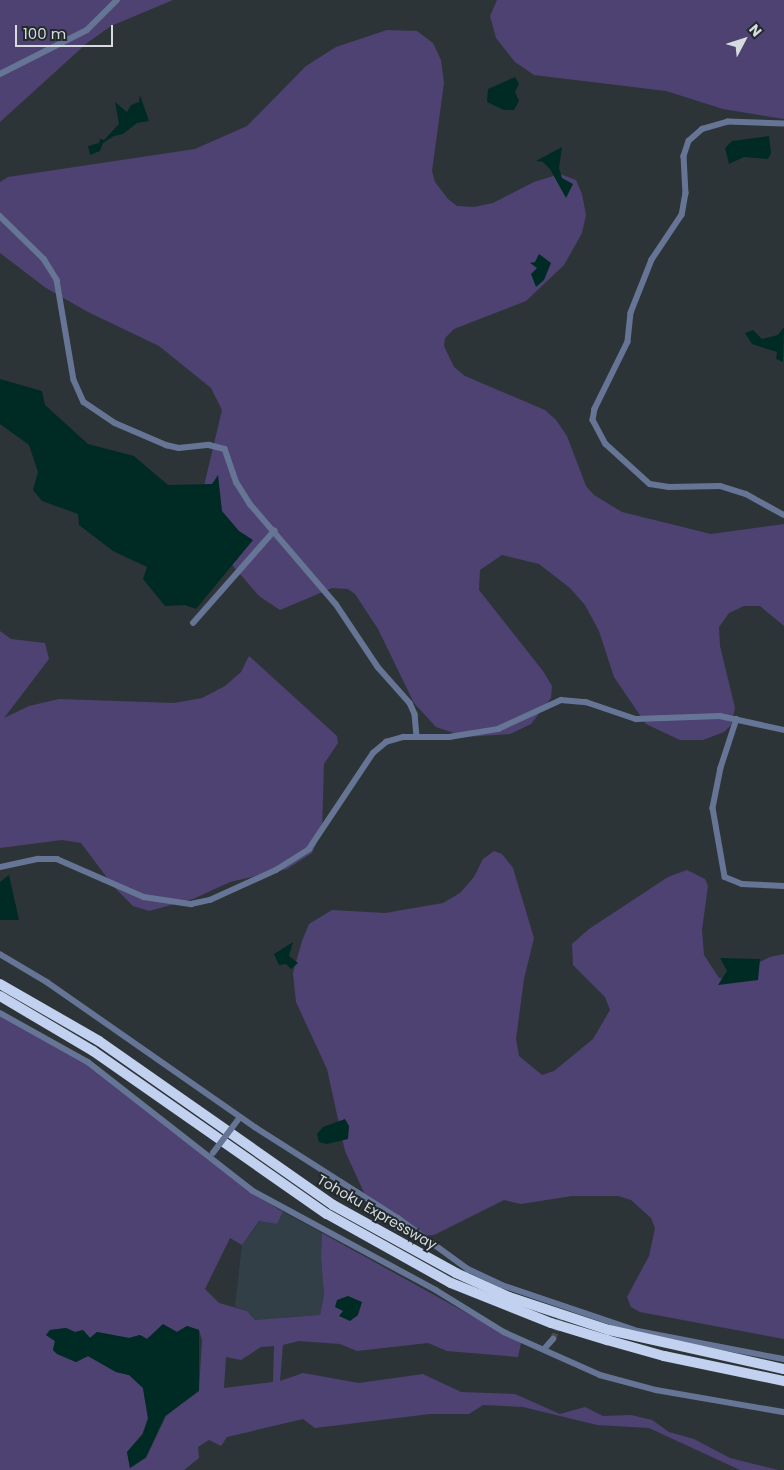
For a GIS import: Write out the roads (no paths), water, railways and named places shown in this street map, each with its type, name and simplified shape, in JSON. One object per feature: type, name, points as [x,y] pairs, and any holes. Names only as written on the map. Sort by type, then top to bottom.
[{"type":"highway","name":"Tohoku Expressway","points":[[0,984],[99,1041],[333,1205],[456,1273],[509,1297],[609,1330],[784,1370]]},
{"type":"highway","name":"Tohoku Expressway","points":[[0,996],[93,1051],[327,1214],[451,1282],[551,1323],[607,1340],[664,1356],[784,1380]]},
{"type":"street","points":[[0,74],[80,34],[117,0]]},
{"type":"street","points":[[784,124],[740,121],[716,124],[689,141],[684,156],[686,193],[682,215],[652,260],[631,313],[628,342],[594,415],[596,429],[606,444],[650,484],[669,487],[720,486],[746,494],[784,515]]},
{"type":"street","points":[[0,216],[44,260],[57,280],[74,380],[84,402],[114,423],[166,445],[179,448],[209,445],[225,449],[242,491],[336,604],[378,667],[410,704],[416,714],[418,737]]},
{"type":"street","points":[[193,623],[274,531]]},
{"type":"street","points":[[0,867],[38,859],[57,859],[144,897],[191,904],[210,900],[302,855],[309,849],[373,752],[386,742],[418,737],[449,737],[498,729],[561,700],[586,702],[636,719],[720,716],[784,730]]},
{"type":"street","points":[[737,719],[720,768],[713,808],[725,877],[742,884],[784,886]]},
{"type":"street","points":[[0,954],[47,982],[238,1118],[382,1207],[468,1269],[502,1285],[565,1308],[638,1331],[784,1359]]},
{"type":"street","points":[[0,1013],[88,1062],[211,1154],[253,1191],[436,1290],[504,1332],[545,1348],[600,1375],[656,1390],[784,1412]]},
{"type":"street","points":[[211,1154],[238,1118]]},
{"type":"street","points":[[545,1348],[553,1339]]},
{"type":"tunnel","points":[[553,1339],[562,1313]]}]
